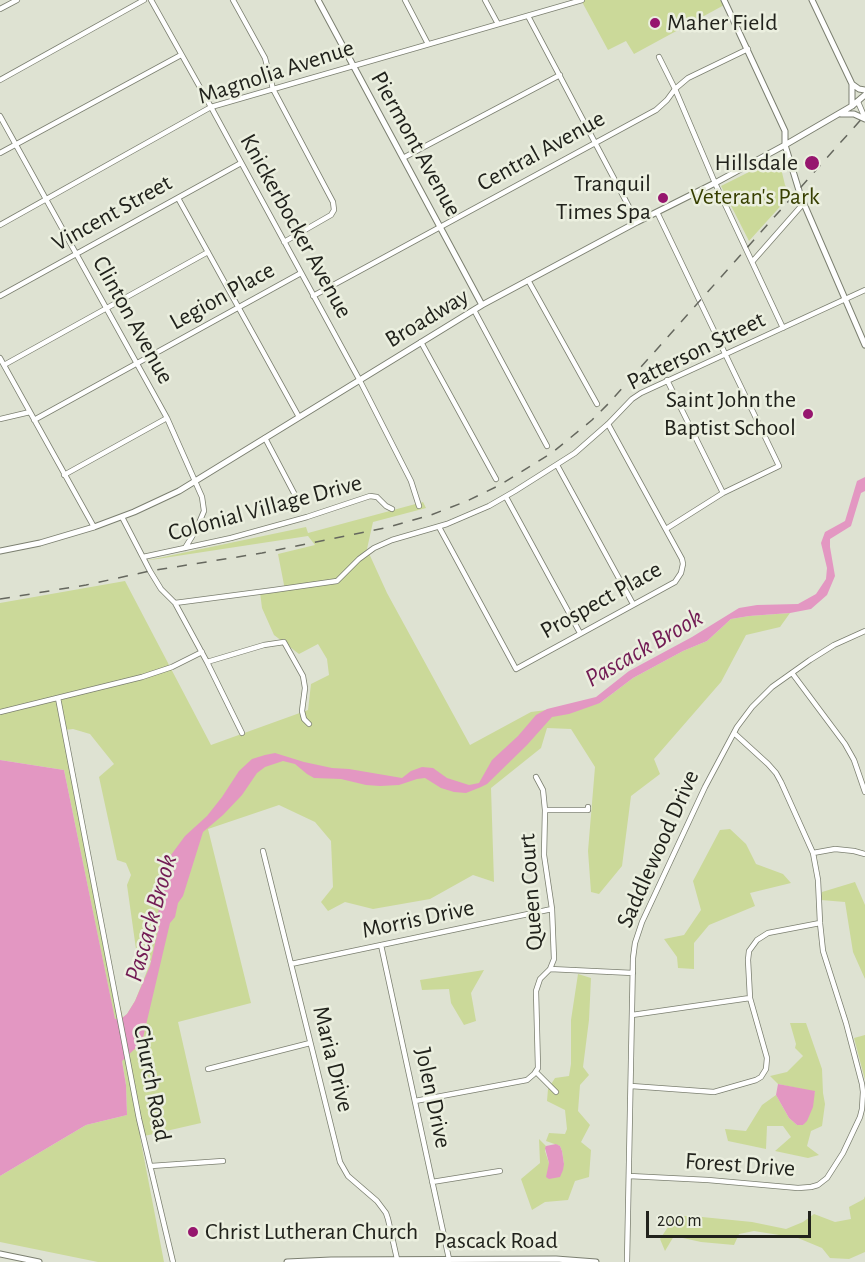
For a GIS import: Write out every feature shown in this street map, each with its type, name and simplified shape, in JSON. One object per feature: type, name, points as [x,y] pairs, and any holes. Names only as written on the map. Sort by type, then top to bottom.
[{"type":"street","points":[[0,9],[17,0]]},
{"type":"street","points":[[0,80],[144,0]]},
{"type":"street","name":"Knickerbocker Avenue","points":[[150,0],[359,379],[411,481],[419,506]]},
{"type":"street","points":[[232,0],[265,58],[273,89],[334,206],[331,215],[284,242]]},
{"type":"street","name":"Piermont Avenue","points":[[318,0],[482,305]]},
{"type":"street","points":[[405,0],[428,44]]},
{"type":"street","points":[[485,0],[498,24]]},
{"type":"street","name":"Magnolia Avenue","points":[[0,225],[211,107],[582,0]]},
{"type":"street","points":[[724,0],[784,130],[785,145],[803,204],[865,345]]},
{"type":"street","points":[[812,0],[852,84],[855,104],[865,118]]},
{"type":"street","points":[[528,15],[637,222]]},
{"type":"street","name":"Central Avenue","points":[[313,296],[656,110],[682,81],[748,49]]},
{"type":"street","points":[[0,153],[181,55]]},
{"type":"street","points":[[660,57],[715,183],[783,328]]},
{"type":"street","points":[[403,158],[560,75]]},
{"type":"street","points":[[852,84],[865,90]]},
{"type":"street","name":"Broadway","points":[[0,551],[40,543],[94,527],[152,504],[194,482],[482,305],[785,145],[855,104],[865,95]]},
{"type":"street","points":[[839,114],[854,114],[865,118]]},
{"type":"street","name":"Clinton Avenue","points":[[0,116],[167,418],[202,497],[204,511],[185,548]]},
{"type":"street","name":"Vincent Street","points":[[0,296],[241,163]]},
{"type":"street","points":[[178,198],[299,417]]},
{"type":"street","points":[[752,262],[803,204]]},
{"type":"street","points":[[657,212],[779,466],[723,493],[666,529]]},
{"type":"street","points":[[4,365],[208,252]]},
{"type":"street","name":"Legion Place","points":[[34,420],[301,273]]},
{"type":"street","points":[[528,280],[597,404]]},
{"type":"street","name":"Patterson Street","points":[[176,603],[337,581],[374,548],[392,540],[439,527],[506,497],[557,465],[592,439],[632,399],[667,380],[865,290]]},
{"type":"street","points":[[474,310],[547,446]]},
{"type":"street","points":[[421,342],[496,479]]},
{"type":"street","points":[[0,358],[94,527]]},
{"type":"street","points":[[667,380],[723,493]]},
{"type":"street","points":[[0,419],[30,412]]},
{"type":"street","points":[[64,475],[167,418]]},
{"type":"street","name":"Prospect Place","points":[[439,527],[516,669],[675,582],[681,573],[682,559],[608,424]]},
{"type":"street","points":[[266,438],[295,495]]},
{"type":"street","points":[[557,465],[633,604]]},
{"type":"street","name":"Colonial Village Drive","points":[[143,557],[242,535],[370,496],[377,497],[392,509]]},
{"type":"street","points":[[506,497],[580,633]]},
{"type":"street","points":[[122,517],[161,589],[176,603],[242,733]]},
{"type":"street","name":"Saddlewood Drive","points":[[627,1262],[633,973],[635,943],[642,922],[705,787],[744,717],[760,697],[821,652],[865,632]]},
{"type":"street","points":[[207,662],[264,645],[284,642],[303,676],[305,688],[302,711],[304,719],[309,724]]},
{"type":"street","points":[[0,712],[153,674],[202,652]]},
{"type":"street","points":[[792,673],[845,744],[854,760],[865,792]]},
{"type":"street","name":"Church Road","points":[[58,698],[139,1119],[173,1262]]},
{"type":"street","name":"Forest Drive","points":[[629,1176],[804,1188],[818,1185],[827,1178],[843,1153],[860,1117],[863,1092],[846,1023],[823,951],[818,880],[813,853],[782,782],[768,764],[734,733]]},
{"type":"street","name":"Queen Court","points":[[536,777],[543,790],[545,810],[544,855],[552,909],[554,959],[550,969],[540,980],[536,992],[538,1064],[536,1072]]},
{"type":"street","points":[[545,810],[588,810],[588,807]]},
{"type":"street","points":[[813,853],[844,849],[865,854]]},
{"type":"street","name":"Maria Drive","points":[[263,851],[341,1165],[348,1176],[386,1213],[397,1259]]},
{"type":"street","name":"Morris Drive","points":[[291,964],[552,909]]},
{"type":"street","points":[[631,1086],[714,1092],[756,1080],[764,1073],[767,1064],[750,998],[747,960],[749,951],[757,940],[768,933],[820,923]]},
{"type":"street","name":"Jolen Drive","points":[[381,945],[449,1259]]},
{"type":"street","points":[[550,969],[633,973]]},
{"type":"street","points":[[632,1015],[750,998]]},
{"type":"street","points":[[208,1069],[310,1043]]},
{"type":"street","points":[[415,1101],[527,1080],[536,1072],[556,1092]]},
{"type":"street","points":[[151,1166],[223,1161]]},
{"type":"street","points":[[432,1182],[500,1171]]},
{"type":"street","points":[[0,1254],[39,1262]]},
{"type":"street","name":"Pascack Road","points":[[287,1262],[397,1259],[556,1259],[596,1262]]},
{"type":"green space","name":"Maher Field","points":[[581,0],[724,0],[726,4],[634,54],[626,41],[608,50]]},
{"type":"green space","name":"Veteran's Park","points":[[775,159],[780,164],[785,185],[790,193],[749,241],[721,186]]},
{"type":"green space","points":[[423,502],[426,508],[373,522],[367,549],[387,593],[470,745],[531,712],[600,703],[633,678],[707,641],[731,619],[790,613],[780,627],[746,635],[721,682],[654,759],[660,774],[631,796],[622,866],[599,894],[591,892],[588,851],[595,767],[571,729],[547,728],[541,748],[491,788],[494,882],[473,875],[430,899],[373,909],[345,902],[328,911],[321,902],[333,887],[331,841],[315,822],[279,805],[208,829],[251,1003],[178,1022],[201,1123],[140,1137],[164,1262],[98,1262],[0,1242],[0,1176],[86,1125],[127,1115],[126,1085],[117,1030],[64,770],[0,760],[0,603],[125,581],[211,745],[308,710],[311,684],[329,675],[327,659],[318,644],[299,654],[274,635],[262,608],[260,592],[285,590],[278,554],[315,545],[308,536],[144,561],[306,527],[308,533]],"holes":[[[73,729],[90,734],[114,764],[99,777],[117,860],[126,863],[131,875],[127,885],[136,949],[151,961],[135,1001],[123,1018],[110,964],[65,730]]]},
{"type":"green space","points":[[730,829],[746,844],[756,864],[783,874],[791,883],[750,893],[755,906],[709,925],[694,943],[694,969],[678,968],[677,957],[664,939],[684,935],[701,910],[693,881],[720,830]]},
{"type":"green space","points":[[855,882],[865,905],[865,979],[853,952],[845,902],[821,900],[822,892]]},
{"type":"green space","points":[[484,970],[471,993],[476,1021],[464,1025],[451,1003],[449,989],[422,990],[420,980]]},
{"type":"green space","points":[[578,974],[591,978],[583,1067],[589,1075],[580,1085],[578,1111],[590,1125],[581,1142],[591,1150],[589,1177],[575,1181],[568,1200],[545,1202],[532,1210],[521,1179],[540,1163],[539,1139],[546,1146],[545,1151],[549,1163],[564,1164],[560,1146],[546,1141],[549,1133],[565,1134],[567,1129],[565,1110],[547,1101],[548,1089],[555,1078],[569,1076],[571,1020]]},
{"type":"green space","points":[[790,1023],[806,1023],[822,1069],[825,1104],[822,1126],[811,1131],[807,1146],[819,1155],[808,1158],[775,1151],[791,1137],[783,1126],[767,1126],[766,1149],[728,1141],[725,1129],[746,1131],[762,1105],[776,1095],[789,1118],[797,1125],[803,1125],[815,1092],[778,1084],[770,1076],[787,1072],[803,1056],[795,1048]]},
{"type":"green space","points":[[865,1035],[865,1080],[854,1038]]},
{"type":"green space","points":[[865,1196],[865,1252],[849,1259],[830,1258],[822,1248],[798,1238],[754,1231],[739,1234],[734,1245],[701,1242],[674,1236],[665,1251],[660,1239],[668,1227],[661,1216],[692,1216],[752,1222],[786,1229],[803,1222],[814,1214],[835,1222],[851,1219],[849,1207],[864,1199]]},
{"type":"shaded area","points":[[865,477],[865,491],[861,493],[851,526],[830,539],[835,576],[827,595],[811,609],[731,619],[707,641],[633,678],[600,703],[569,714],[552,717],[527,745],[487,784],[481,787],[466,793],[454,792],[441,788],[425,778],[399,785],[366,785],[341,779],[314,778],[295,764],[283,761],[265,767],[257,773],[242,795],[203,832],[183,896],[178,903],[175,917],[170,923],[142,1042],[122,1061],[127,1115],[86,1125],[0,1176],[0,760],[64,770],[115,1019],[122,1018],[135,1001],[150,966],[160,921],[158,913],[161,899],[157,892],[168,859],[185,836],[207,816],[239,771],[252,759],[275,753],[332,768],[402,778],[422,767],[433,768],[447,778],[469,785],[479,783],[492,760],[518,736],[536,715],[547,709],[596,697],[629,671],[692,637],[739,608],[798,604],[816,594],[826,579],[827,568],[821,543],[825,532],[845,521],[857,481]]},
{"type":"shaded area","points":[[778,1084],[815,1091],[813,1107],[803,1125],[797,1125],[789,1118],[776,1095]]},
{"type":"shaded area","points":[[556,1144],[562,1151],[563,1170],[560,1177],[549,1179],[546,1177],[549,1163],[545,1148]]},
{"type":"railway","points":[[0,599],[262,553],[389,527],[431,515],[500,485],[553,452],[609,403],[865,115]]},
{"type":"place","name":"Maher Field","points":[[655,23]]},
{"type":"place","name":"Hillsdale","points":[[812,163]]},
{"type":"place","name":"Tranquil Times Spa","points":[[663,198]]},
{"type":"place","name":"Saint John the Baptist School","points":[[808,414]]},
{"type":"place","name":"Christ Lutheran Church","points":[[193,1232]]},
{"type":"water label","name":"Pascack Brook","points":[[644,648]]},
{"type":"water label","name":"Pascack Brook","points":[[151,918]]}]
